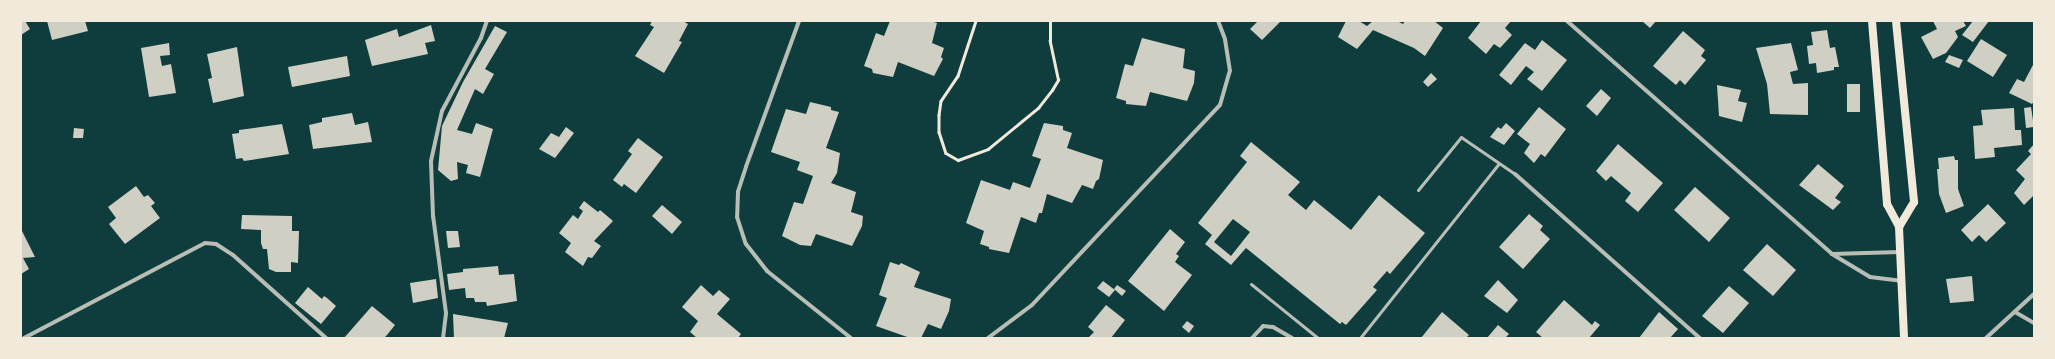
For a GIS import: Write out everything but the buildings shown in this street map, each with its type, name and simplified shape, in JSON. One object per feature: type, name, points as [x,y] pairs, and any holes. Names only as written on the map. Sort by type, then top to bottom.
[{"type":"main road","points":[[1872,21],[1887,204],[1899,227],[1904,338]]},
{"type":"main road","points":[[1896,21],[1914,202],[1899,227]]},
{"type":"street","points":[[443,338],[446,313],[433,216],[431,160],[442,112],[481,38],[486,21]]},
{"type":"street","points":[[799,21],[738,192],[738,217],[746,244],[767,271],[851,338]]},
{"type":"street","points":[[988,338],[1032,305],[1220,105],[1230,71],[1225,39],[1218,21]]},
{"type":"street","points":[[1568,21],[1832,254],[1870,277],[1901,281]]},
{"type":"street","points":[[1515,174],[1700,338]]},
{"type":"street","points":[[24,338],[205,243],[216,244],[233,255],[326,338]]},
{"type":"street","points":[[1832,254],[1900,252]]},
{"type":"street","points":[[1986,338],[2034,294]]},
{"type":"street","points":[[2015,312],[2034,323]]},
{"type":"street","points":[[1252,338],[1263,326],[1268,326],[1274,327],[1292,338]]},
{"type":"lane","points":[[1418,190],[1461,137],[1515,174]]},
{"type":"lane","points":[[1360,338],[1499,163]]},
{"type":"lane","points":[[1251,284],[1318,338]]},
{"type":"path","points":[[976,21],[958,76],[941,101],[939,115],[939,132],[946,153],[958,160],[988,149],[1038,108],[1052,90],[1058,80],[1050,41],[1050,21]]}]
